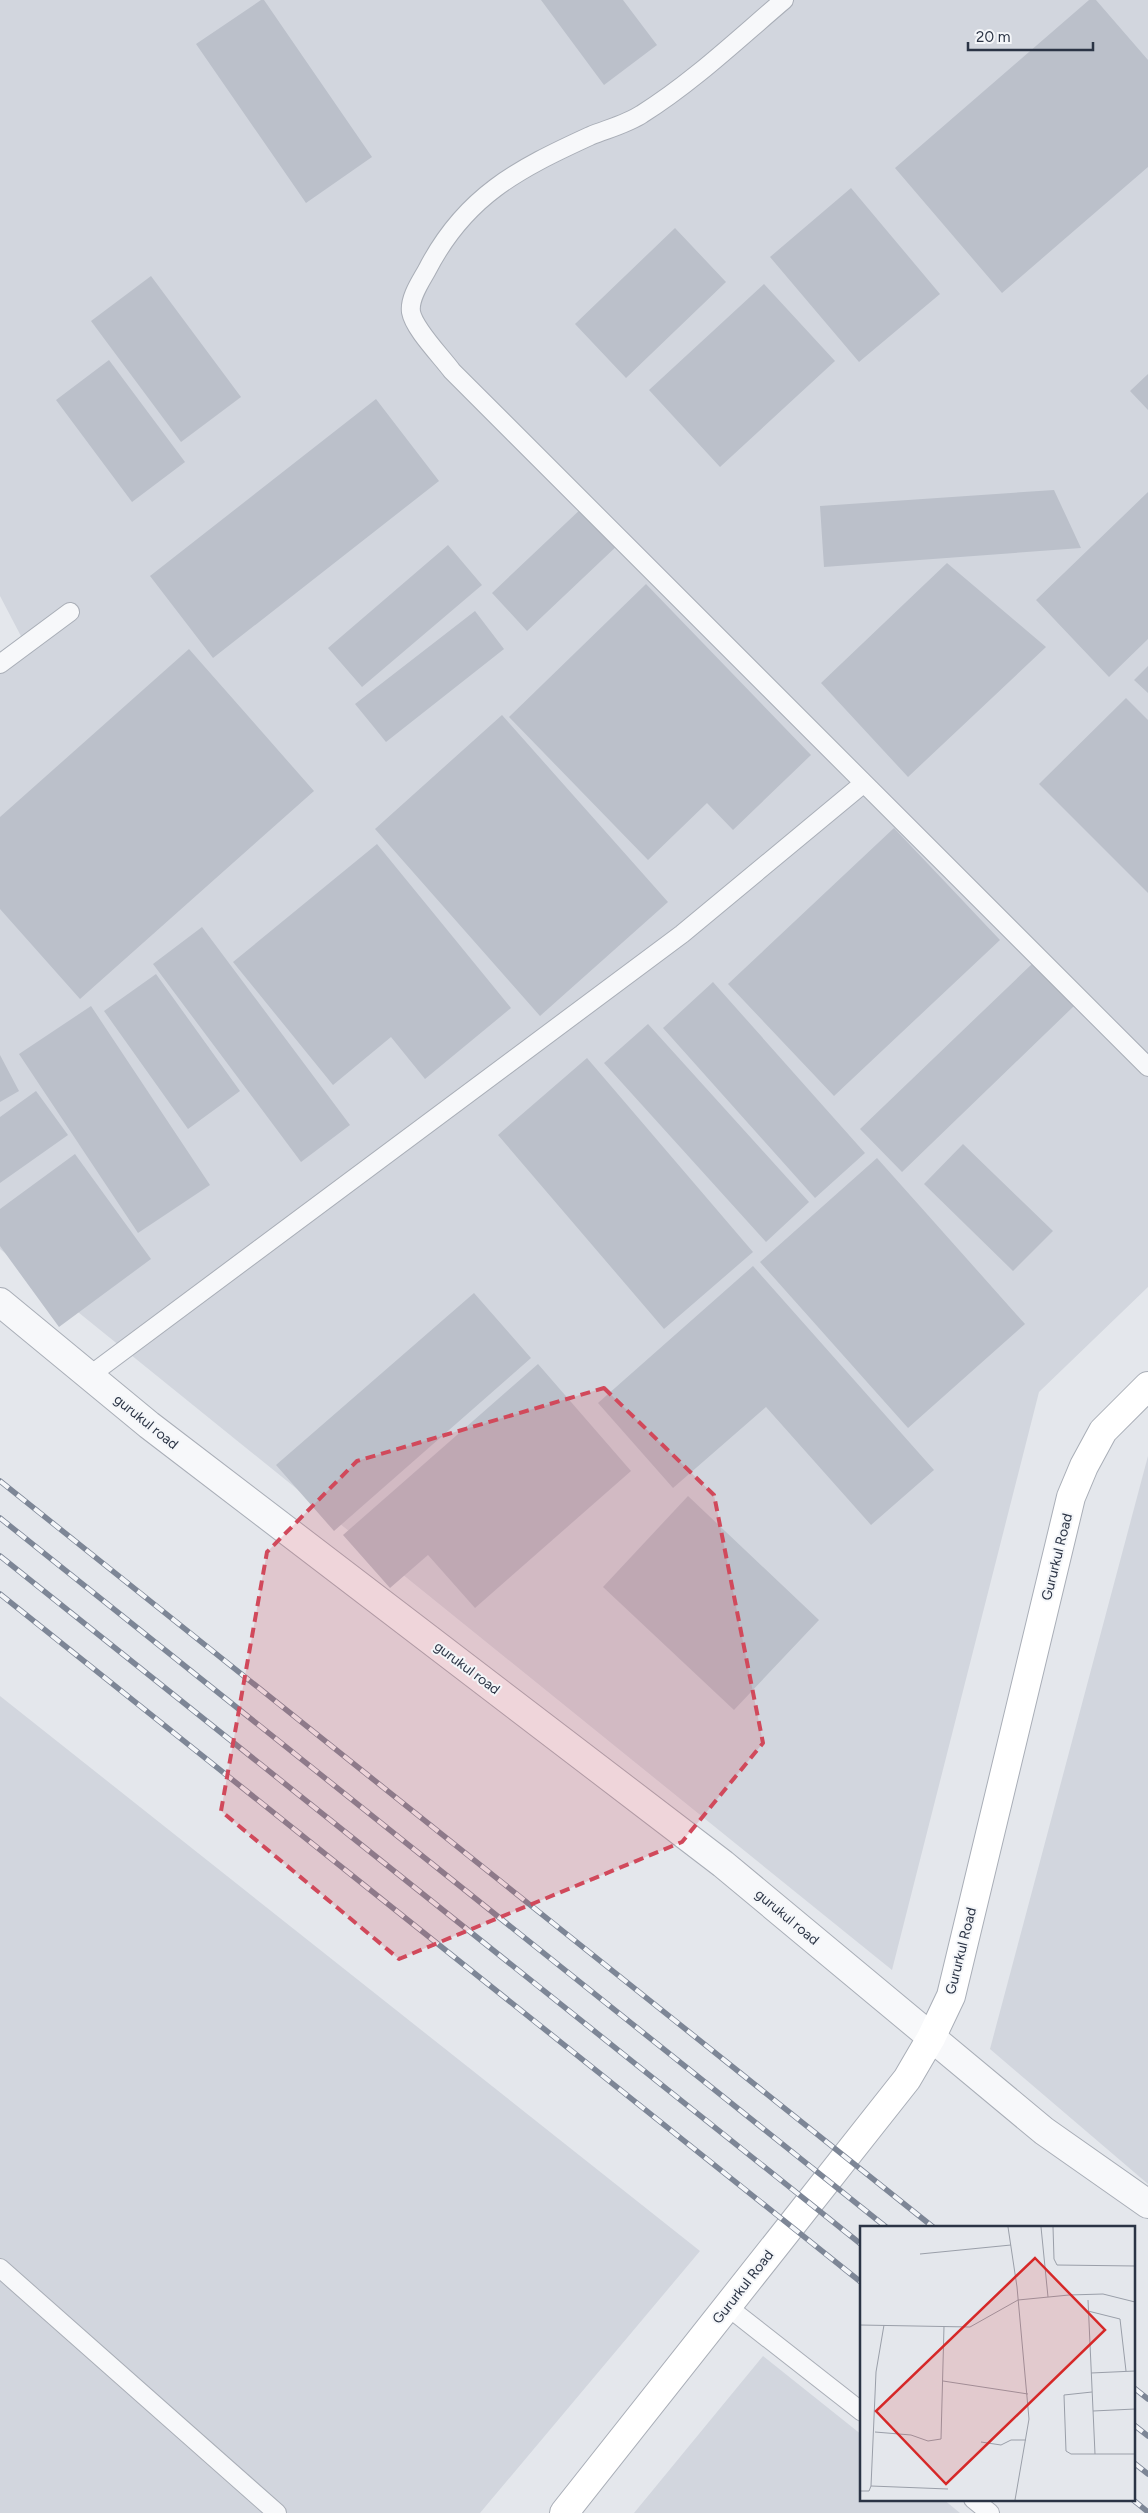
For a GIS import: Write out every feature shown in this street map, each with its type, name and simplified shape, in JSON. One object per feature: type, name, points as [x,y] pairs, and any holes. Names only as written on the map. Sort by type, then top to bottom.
[{"type":"street","name":"gurukul road","points":[[0,1302],[157,1431],[723,1864],[1044,2131],[1148,2204]]},
{"type":"street","name":"Gururkul Road","points":[[564,2513],[907,2079],[931,2038],[951,1996],[1071,1497],[1084,1466],[1103,1431],[1148,1386]]},
{"type":"lane","points":[[784,0],[676,91],[640,116],[554,153],[516,172],[490,190],[470,209],[437,251],[414,296],[411,312],[420,329],[452,371],[1148,1067]]},
{"type":"lane","points":[[0,664],[70,612]]},
{"type":"lane","points":[[89,1376],[682,934],[864,783]]},
{"type":"lane","points":[[0,2268],[277,2513]]},
{"type":"lane","points":[[728,2307],[860,2410]]},
{"type":"lane","points":[[974,2500],[990,2513]]},
{"type":"highlighted area","points":[[604,1388],[714,1495],[763,1743],[682,1842],[399,1959],[221,1811],[267,1552],[357,1461]]},
{"type":"shaded area","points":[[0,0],[1148,0],[1148,1287],[1039,1392],[892,1970],[0,1249],[0,667],[23,640],[0,596]]},
{"type":"shaded area","points":[[1148,1456],[1148,2184],[990,2049]]},
{"type":"shaded area","points":[[0,1696],[700,2251],[480,2513],[0,2513]]},
{"type":"shaded area","points":[[763,2356],[860,2433],[860,2500],[944,2500],[960,2513],[634,2513]]},
{"type":"building","points":[[261,0],[264,0],[372,157],[306,203],[196,44]]},
{"type":"building","points":[[541,0],[623,0],[657,45],[604,85]]},
{"type":"building","points":[[1089,0],[1096,0],[1148,60],[1148,167],[1002,293],[895,168]]},
{"type":"building","points":[[851,188],[940,294],[859,362],[770,257]]},
{"type":"building","points":[[675,228],[726,282],[626,378],[575,324]]},
{"type":"building","points":[[151,276],[241,397],[181,442],[91,321]]},
{"type":"building","points":[[764,284],[835,361],[720,467],[649,390]]},
{"type":"building","points":[[109,360],[185,462],[132,502],[56,400]]},
{"type":"building","points":[[1148,374],[1148,410],[1130,391]]},
{"type":"building","points":[[376,399],[439,481],[213,658],[150,576]]},
{"type":"building","points":[[1054,490],[1081,548],[824,567],[820,506]]},
{"type":"building","points":[[1148,492],[1148,639],[1109,677],[1036,600]]},
{"type":"building","points":[[584,506],[620,543],[527,631],[492,593]]},
{"type":"building","points":[[448,545],[482,585],[362,687],[328,648]]},
{"type":"building","points":[[947,563],[1046,647],[908,777],[821,683]]},
{"type":"building","points":[[646,584],[811,755],[733,830],[707,803],[648,860],[509,717]]},
{"type":"building","points":[[475,611],[504,649],[386,742],[355,704]]},
{"type":"building","points":[[189,649],[314,791],[80,999],[0,909],[0,817]]},
{"type":"building","points":[[1148,666],[1148,693],[1134,680]]},
{"type":"building","points":[[1126,698],[1148,720],[1148,893],[1039,784]]},
{"type":"building","points":[[502,715],[668,902],[540,1016],[375,829]]},
{"type":"building","points":[[894,828],[1000,940],[834,1096],[728,984]]},
{"type":"building","points":[[377,844],[511,1008],[425,1079],[391,1037],[333,1085],[233,962]]},
{"type":"building","points":[[202,927],[350,1125],[301,1162],[153,964]]},
{"type":"building","points":[[1033,963],[1074,1006],[902,1172],[860,1129]]},
{"type":"building","points":[[156,974],[240,1091],[188,1129],[104,1011]]},
{"type":"building","points":[[713,982],[865,1153],[815,1198],[663,1028]]},
{"type":"building","points":[[91,1006],[210,1185],[138,1233],[19,1054]]},
{"type":"building","points":[[648,1024],[809,1202],[766,1242],[604,1063]]},
{"type":"building","points":[[0,1055],[19,1091],[0,1102]]},
{"type":"building","points":[[587,1058],[753,1252],[664,1329],[498,1135]]},
{"type":"building","points":[[36,1091],[68,1135],[0,1183],[0,1117]]},
{"type":"building","points":[[963,1144],[1053,1231],[1013,1271],[924,1184]]},
{"type":"building","points":[[75,1154],[151,1259],[59,1327],[0,1246],[0,1209]]},
{"type":"building","points":[[877,1158],[1025,1324],[908,1428],[760,1262]]},
{"type":"building","points":[[753,1266],[934,1470],[871,1525],[766,1407],[673,1488],[598,1403]]},
{"type":"building","points":[[474,1293],[531,1358],[334,1531],[276,1465]]},
{"type":"building","points":[[538,1364],[631,1471],[475,1608],[428,1555],[390,1588],[343,1535]]},
{"type":"building","points":[[688,1496],[819,1620],[734,1710],[603,1587]]},
{"type":"railway","points":[[0,1481],[932,2226]]},
{"type":"railway","points":[[0,1518],[885,2226]]},
{"type":"railway","points":[[0,1556],[860,2243]]},
{"type":"railway","points":[[0,1594],[860,2281]]},
{"type":"railway","points":[[1136,2390],[1148,2399]]},
{"type":"railway","points":[[1136,2427],[1148,2436]]},
{"type":"railway","points":[[1136,2465],[1148,2474]]},
{"type":"railway","points":[[1133,2500],[1148,2512]]}]
